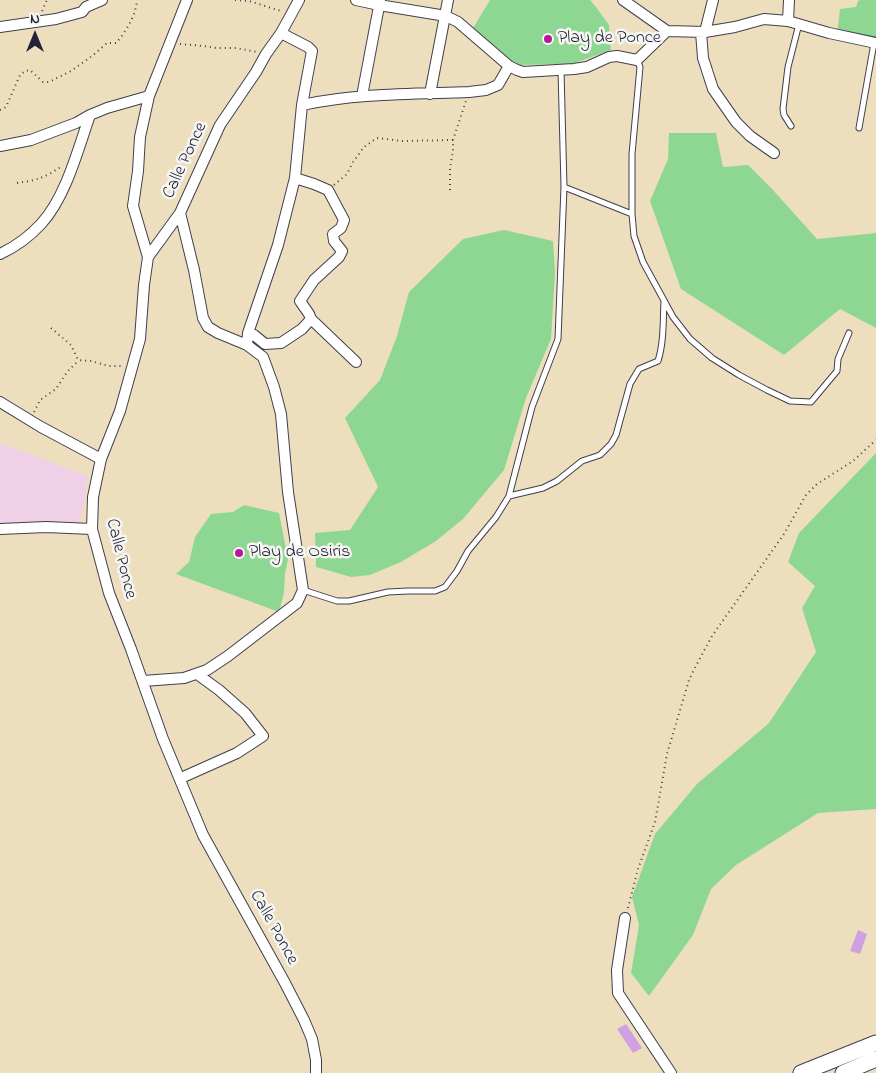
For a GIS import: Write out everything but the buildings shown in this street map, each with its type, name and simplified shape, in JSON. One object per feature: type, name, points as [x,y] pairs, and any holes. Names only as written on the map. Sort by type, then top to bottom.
[{"type":"street","points":[[0,28],[56,19],[82,12],[86,7],[102,0]]},
{"type":"street","points":[[148,257],[133,206],[140,137],[149,96],[187,0]]},
{"type":"street","name":"Calle Ponce","points":[[300,0],[290,14],[281,34],[220,125],[180,214],[148,257],[140,339],[120,411],[101,459],[93,497],[92,529],[109,593],[164,739],[204,835],[304,1020],[312,1039],[316,1060],[316,1073]]},
{"type":"street","points":[[356,0],[446,16],[458,22],[509,66],[523,72],[587,67],[609,57],[617,56],[637,60],[667,31]]},
{"type":"street","points":[[430,94],[448,0]]},
{"type":"street","points":[[623,0],[667,31],[703,32],[735,27],[764,19],[793,22],[829,33],[875,43]]},
{"type":"street","points":[[713,0],[703,32],[703,58],[713,88],[736,122],[750,136],[774,153]]},
{"type":"street","points":[[789,0],[793,22]]},
{"type":"street","points":[[362,96],[380,3]]},
{"type":"street","points":[[247,345],[248,334],[278,245],[295,178],[302,105],[312,51],[308,47],[281,34]]},
{"type":"street","points":[[302,105],[362,96],[486,90],[498,85],[509,66]]},
{"type":"street","points":[[0,146],[31,140],[76,123],[107,108],[149,96]]},
{"type":"street","points":[[0,254],[10,249],[41,224],[58,200],[90,115]]},
{"type":"street","points":[[295,178],[328,190],[344,220],[341,228],[333,234],[334,241],[342,251],[339,257],[314,280],[300,302],[311,319],[356,362]]},
{"type":"street","points":[[142,680],[184,678],[207,670],[297,603],[303,590],[288,492],[281,414],[274,387],[263,357],[247,345],[208,327],[203,318],[194,270],[180,214]]},
{"type":"street","points":[[248,334],[254,335],[264,344],[281,343],[302,329],[311,319]]},
{"type":"street","points":[[0,402],[60,438],[101,459]]},
{"type":"street","points":[[0,529],[46,527],[92,529]]},
{"type":"street","points":[[181,778],[237,753],[263,736],[245,713],[197,674]]},
{"type":"street","points":[[625,918],[617,970],[618,993],[671,1073]]},
{"type":"street","points":[[801,1073],[876,1043]]},
{"type":"street","points":[[844,1073],[876,1059]]},
{"type":"lane","points":[[790,126],[784,115],[783,108],[793,22]]},
{"type":"lane","points":[[860,128],[875,43]]},
{"type":"lane","points":[[637,60],[640,67],[632,154],[634,236],[643,262],[664,301],[673,317],[690,339],[712,358],[767,390],[790,401],[811,402],[837,371],[838,358],[849,333]]},
{"type":"lane","points":[[303,590],[337,601],[349,601],[388,592],[435,591],[445,587],[468,551],[496,517],[509,496],[532,407],[558,339],[564,187],[561,70]]},
{"type":"lane","points":[[564,187],[632,214]]},
{"type":"lane","points":[[509,496],[543,488],[557,481],[582,460],[600,455],[611,444],[616,436],[630,384],[639,370],[658,360],[661,351],[664,301]]},
{"type":"path","points":[[0,110],[6,107],[20,75],[25,71],[30,70],[43,82],[49,82],[80,65],[108,44],[116,43],[124,35],[137,7],[137,0]]},
{"type":"path","points":[[235,0],[249,1],[290,14]]},
{"type":"path","points":[[170,40],[184,45],[236,48],[266,54]]},
{"type":"path","points":[[450,190],[453,140],[469,92]]},
{"type":"path","points":[[328,190],[347,174],[364,147],[377,138],[453,140]]},
{"type":"path","points":[[17,183],[37,180],[47,176],[75,158]]},
{"type":"path","points":[[51,328],[71,345],[78,360]]},
{"type":"path","points":[[78,360],[109,366],[133,366]]},
{"type":"path","points":[[29,420],[40,400],[56,389],[67,372],[78,360]]},
{"type":"path","points":[[625,918],[638,869],[655,822],[667,754],[689,680],[698,662],[712,636],[784,534],[806,495],[817,484],[853,461],[876,440]]},
{"type":"shaded area","points":[[0,443],[88,476],[81,521],[0,525]]},
{"type":"green space","name":"Play de Ponce","points":[[490,0],[590,0],[609,25],[611,50],[572,64],[516,65],[473,28]]},
{"type":"green space","points":[[860,0],[876,0],[876,39],[837,34],[840,9],[856,7]]},
{"type":"green space","points":[[669,133],[716,133],[723,167],[748,165],[817,239],[876,233],[876,328],[840,309],[784,355],[681,289],[650,201],[668,159]]},
{"type":"green space","points":[[504,230],[553,241],[555,273],[551,339],[526,398],[504,470],[463,519],[436,541],[401,562],[370,575],[351,577],[316,567],[315,533],[350,530],[378,487],[345,418],[380,380],[397,336],[409,292],[463,239]]},
{"type":"green space","points":[[876,453],[876,809],[818,813],[736,865],[711,889],[693,935],[649,996],[631,973],[639,925],[632,897],[655,834],[697,784],[769,723],[816,652],[802,608],[815,586],[788,562],[799,533]]},
{"type":"green space","name":"Play de Osiris","points":[[244,505],[279,513],[288,559],[284,593],[279,612],[176,574],[189,562],[195,537],[211,514],[233,512]]},
{"type":"place","name":"Play de Ponce","points":[[548,39]]},
{"type":"place","name":"Play de Osiris","points":[[239,553]]}]
